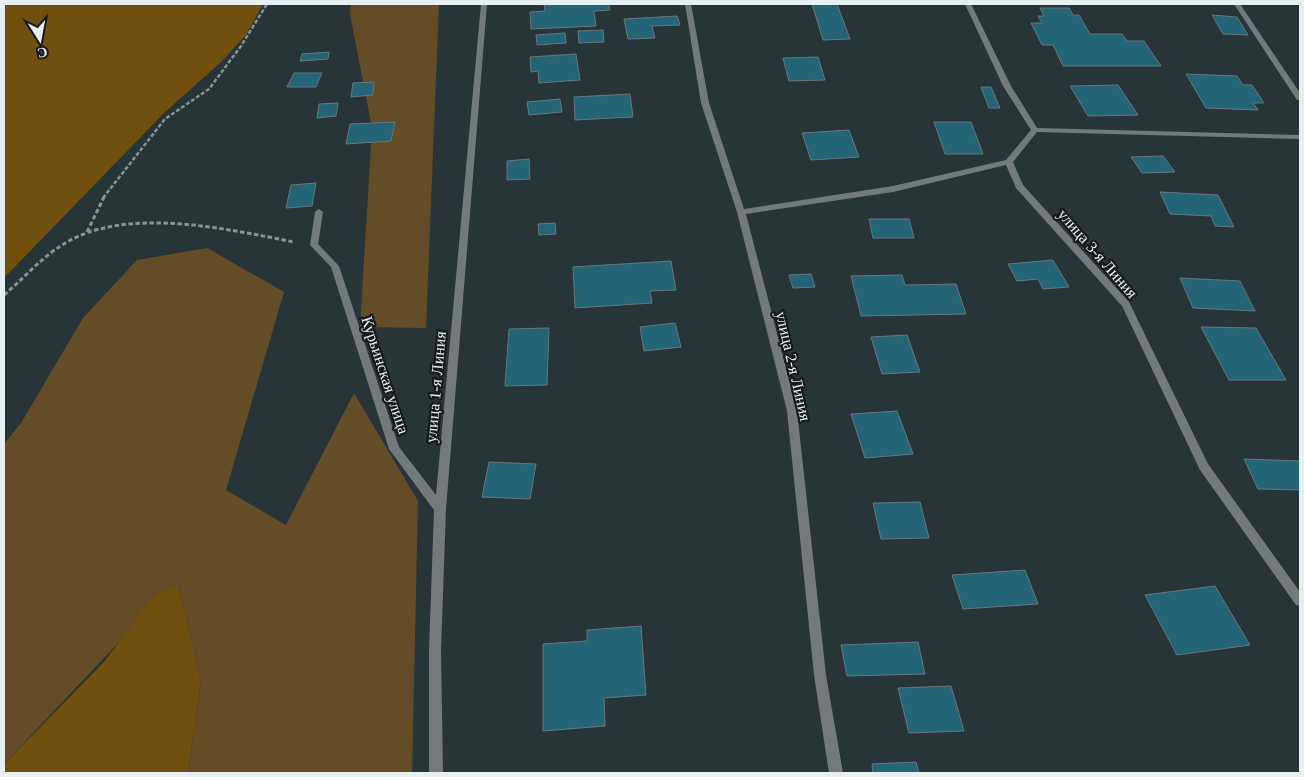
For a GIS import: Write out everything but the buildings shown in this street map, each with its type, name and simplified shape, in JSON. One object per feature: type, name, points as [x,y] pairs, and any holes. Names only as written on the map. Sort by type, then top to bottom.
[{"type":"street","name":"улица 1-я Линия","points":[[436,773],[435,650],[440,509],[484,4]]},
{"type":"street","name":"улица 2-я Линия","points":[[688,4],[705,102],[740,212],[792,412],[820,675],[836,773]]},
{"type":"street","points":[[968,4],[1006,86],[1035,130]]},
{"type":"street","points":[[1237,4],[1300,98]]},
{"type":"street","points":[[740,212],[893,189],[1009,162],[1035,130]]},
{"type":"street","points":[[1035,130],[1300,136]]},
{"type":"street","name":"улица 3-я Линия","points":[[1009,162],[1019,186],[1126,304],[1204,467],[1300,602]]},
{"type":"street","points":[[314,245],[319,212]]},
{"type":"street","name":"Курьинская улица","points":[[314,245],[336,266],[394,449],[440,509]]},
{"type":"path","points":[[87,233],[106,193],[165,119],[209,89],[241,46],[267,4]]},
{"type":"path","points":[[4,295],[62,245],[87,233],[125,223],[212,226],[314,245]]},
{"type":"shaded area","points":[[4,4],[263,4],[246,35],[221,62],[165,112],[4,278]]},
{"type":"shaded area","points":[[351,4],[439,4],[426,328],[360,327],[372,128],[350,14]]},
{"type":"shaded area","points":[[207,248],[284,292],[226,490],[286,525],[354,393],[418,501],[412,773],[188,773],[201,680],[178,586],[119,642],[4,764],[4,444],[21,423],[83,318],[137,260]]},
{"type":"shaded area","points":[[178,586],[201,680],[188,773],[4,773],[4,764],[103,663],[156,594]]}]
